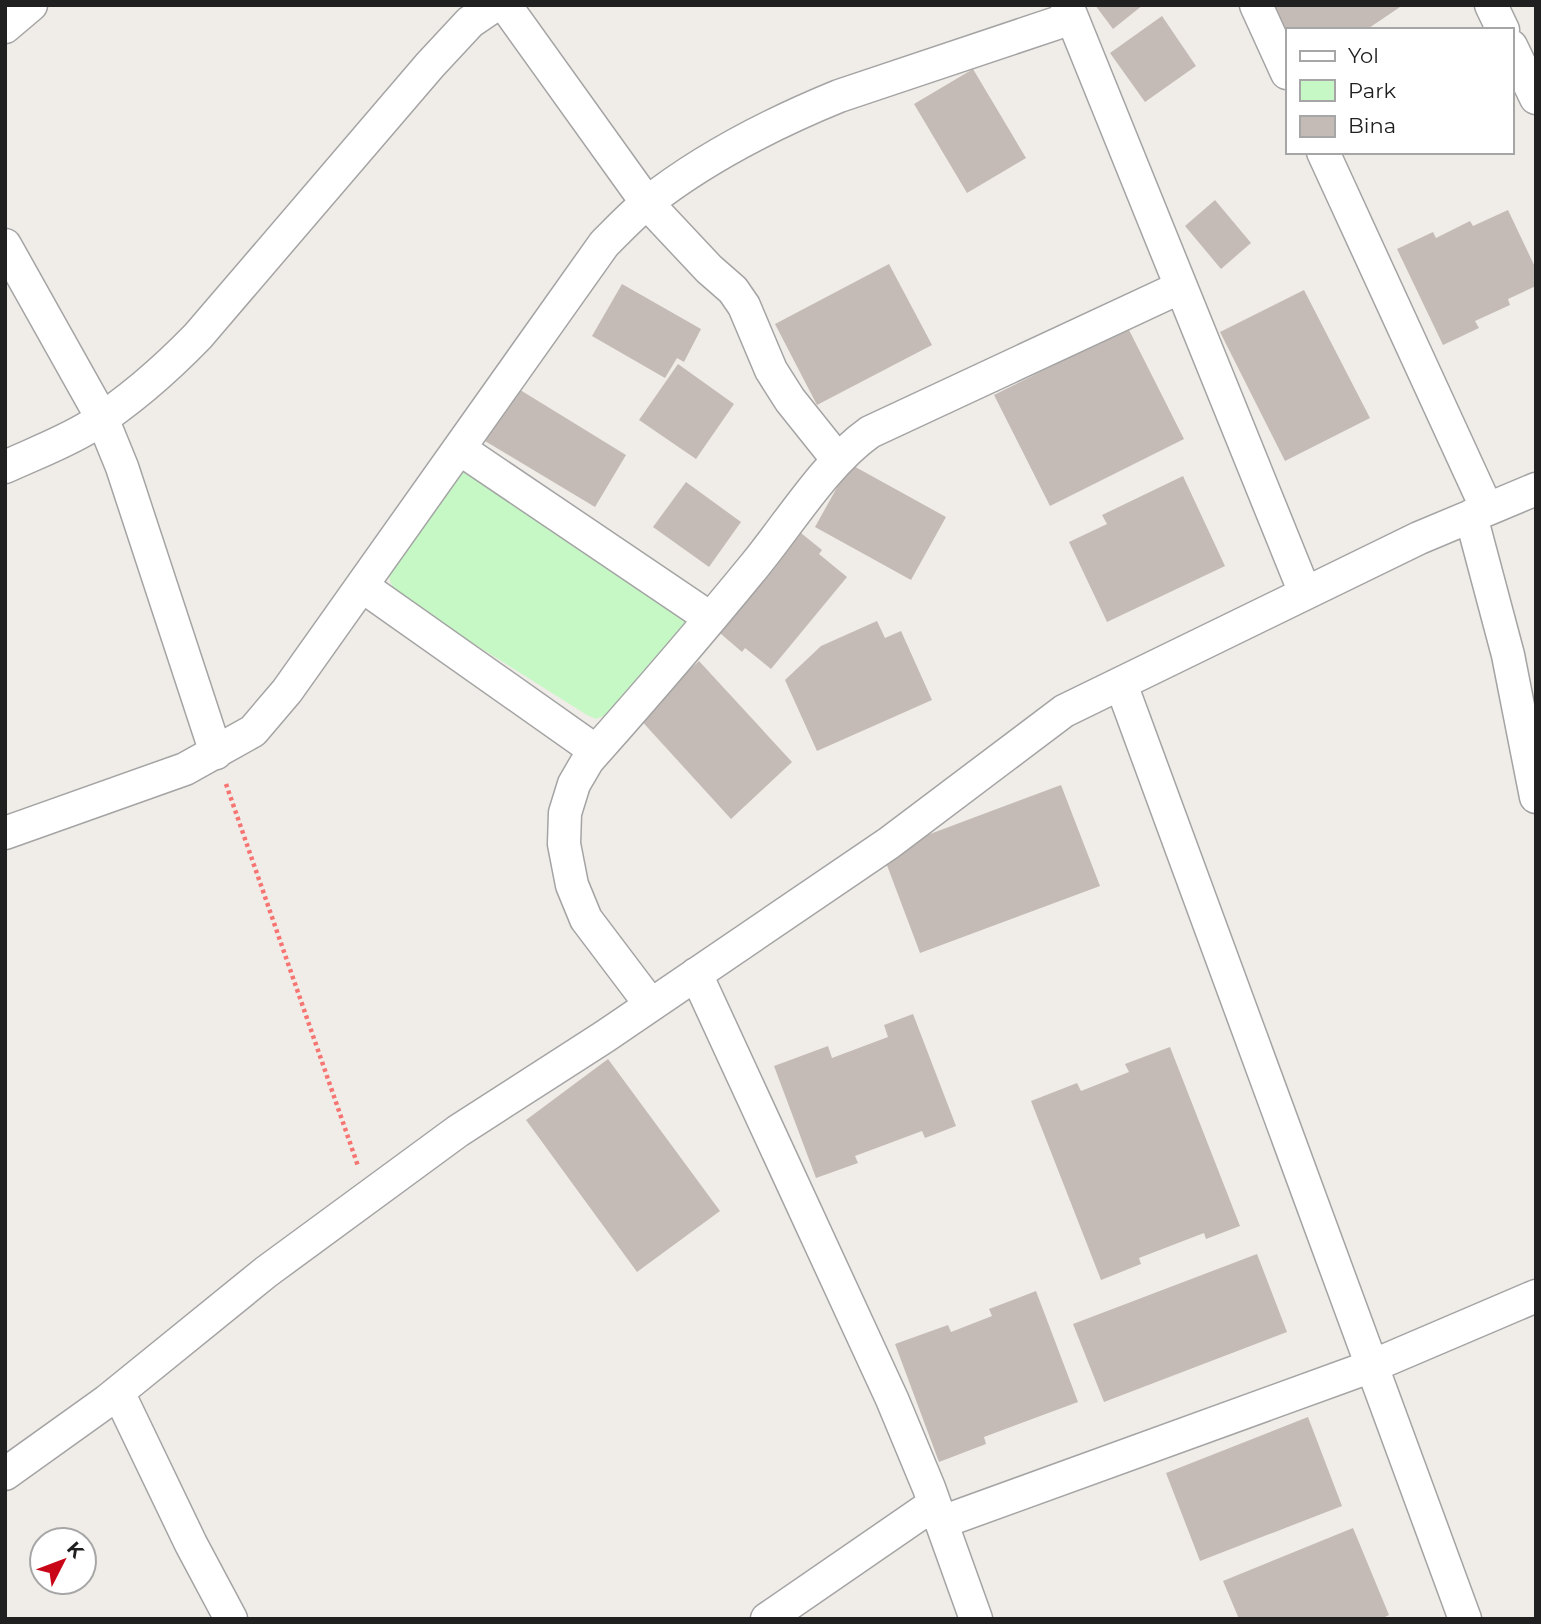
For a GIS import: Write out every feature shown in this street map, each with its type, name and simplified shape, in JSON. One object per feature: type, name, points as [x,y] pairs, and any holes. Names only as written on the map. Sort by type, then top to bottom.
[{"type":"street","points":[[5,27],[31,5]]},
{"type":"street","points":[[5,467],[88,428],[145,389],[198,336],[430,65],[470,22],[495,5]]},
{"type":"street","points":[[505,5],[647,203],[709,269],[733,290],[744,306],[772,370],[790,400],[838,460]]},
{"type":"street","points":[[1256,5],[1286,71]]},
{"type":"street","points":[[1491,5],[1502,28]]},
{"type":"street","points":[[5,833],[185,769],[243,739],[265,719],[460,449],[604,243],[647,203],[709,160],[808,109],[1070,12],[1305,593]]},
{"type":"street","points":[[1513,50],[1536,98]]},
{"type":"street","points":[[1325,154],[1479,513],[1536,797]]},
{"type":"street","points":[[5,245],[102,418],[122,467],[216,753]]},
{"type":"street","points":[[651,1005],[586,919],[572,886],[564,844],[565,813],[574,783],[587,760],[755,566],[838,460],[870,432],[1181,287]]},
{"type":"street","points":[[460,449],[710,618]]},
{"type":"street","points":[[5,1474],[118,1391],[266,1272],[458,1131],[651,1005],[889,843],[1064,711],[1419,538],[1536,489]]},
{"type":"street","points":[[362,586],[596,751]]},
{"type":"street","points":[[1121,684],[1465,1619]]},
{"type":"street","points":[[696,974],[862,1332],[938,1513],[976,1619]]},
{"type":"street","points":[[768,1619],[938,1513],[1372,1366],[1536,1296]]},
{"type":"street","points":[[118,1391],[191,1544],[231,1619]]},
{"type":"path","points":[[216,753],[369,1198]]},
{"type":"green space","points":[[470,470],[687,621],[606,715],[596,719],[587,715],[406,601],[393,587],[390,569],[458,475]]},
{"type":"building","points":[[1095,5],[1143,5],[1113,29]]},
{"type":"building","points":[[1271,5],[1403,5],[1369,28],[1286,28]]},
{"type":"building","points":[[1162,16],[1196,66],[1145,102],[1110,53]]},
{"type":"building","points":[[973,69],[1026,158],[967,193],[914,104]]},
{"type":"building","points":[[1215,200],[1251,243],[1221,269],[1185,226]]},
{"type":"building","points":[[1508,210],[1536,269],[1536,286],[1508,299],[1510,305],[1475,321],[1479,328],[1443,345],[1397,249],[1433,232],[1436,238],[1470,221],[1473,226]]},
{"type":"building","points":[[889,264],[932,345],[817,405],[775,324]]},
{"type":"building","points":[[622,284],[701,329],[684,362],[677,358],[665,378],[592,336]]},
{"type":"building","points":[[1304,290],[1370,418],[1285,461],[1220,332]]},
{"type":"building","points":[[1128,328],[1184,439],[1050,506],[994,395]]},
{"type":"building","points":[[678,364],[734,404],[696,459],[639,420]]},
{"type":"building","points":[[517,388],[626,455],[595,507],[485,441]]},
{"type":"building","points":[[850,464],[946,517],[911,580],[815,527]]},
{"type":"building","points":[[1183,476],[1225,566],[1107,622],[1069,542],[1107,524],[1102,515]]},
{"type":"building","points":[[686,482],[741,522],[709,567],[653,527]]},
{"type":"building","points":[[796,529],[822,550],[819,554],[847,577],[771,669],[745,648],[742,652],[714,628]]},
{"type":"building","points":[[877,621],[885,638],[901,631],[932,700],[817,751],[785,680],[821,646]]},
{"type":"building","points":[[699,661],[792,762],[731,819],[638,717]]},
{"type":"building","points":[[1061,785],[1100,886],[920,953],[882,852]]},
{"type":"building","points":[[913,1014],[956,1126],[925,1138],[922,1131],[855,1156],[858,1163],[816,1178],[774,1066],[828,1046],[832,1058],[888,1037],[884,1025]]},
{"type":"building","points":[[1170,1047],[1240,1226],[1206,1239],[1204,1233],[1139,1258],[1141,1264],[1101,1280],[1031,1101],[1077,1083],[1081,1091],[1129,1072],[1125,1064]]},
{"type":"building","points":[[608,1059],[720,1211],[637,1272],[526,1120]]},
{"type":"building","points":[[1257,1254],[1287,1332],[1104,1402],[1073,1324]]},
{"type":"building","points":[[1036,1291],[1078,1402],[984,1437],[986,1444],[939,1462],[895,1344],[948,1325],[951,1332],[992,1316],[989,1309]]},
{"type":"building","points":[[1308,1417],[1342,1506],[1200,1561],[1166,1473]]},
{"type":"building","points":[[1353,1528],[1389,1615],[1381,1619],[1239,1619],[1223,1581]]}]
